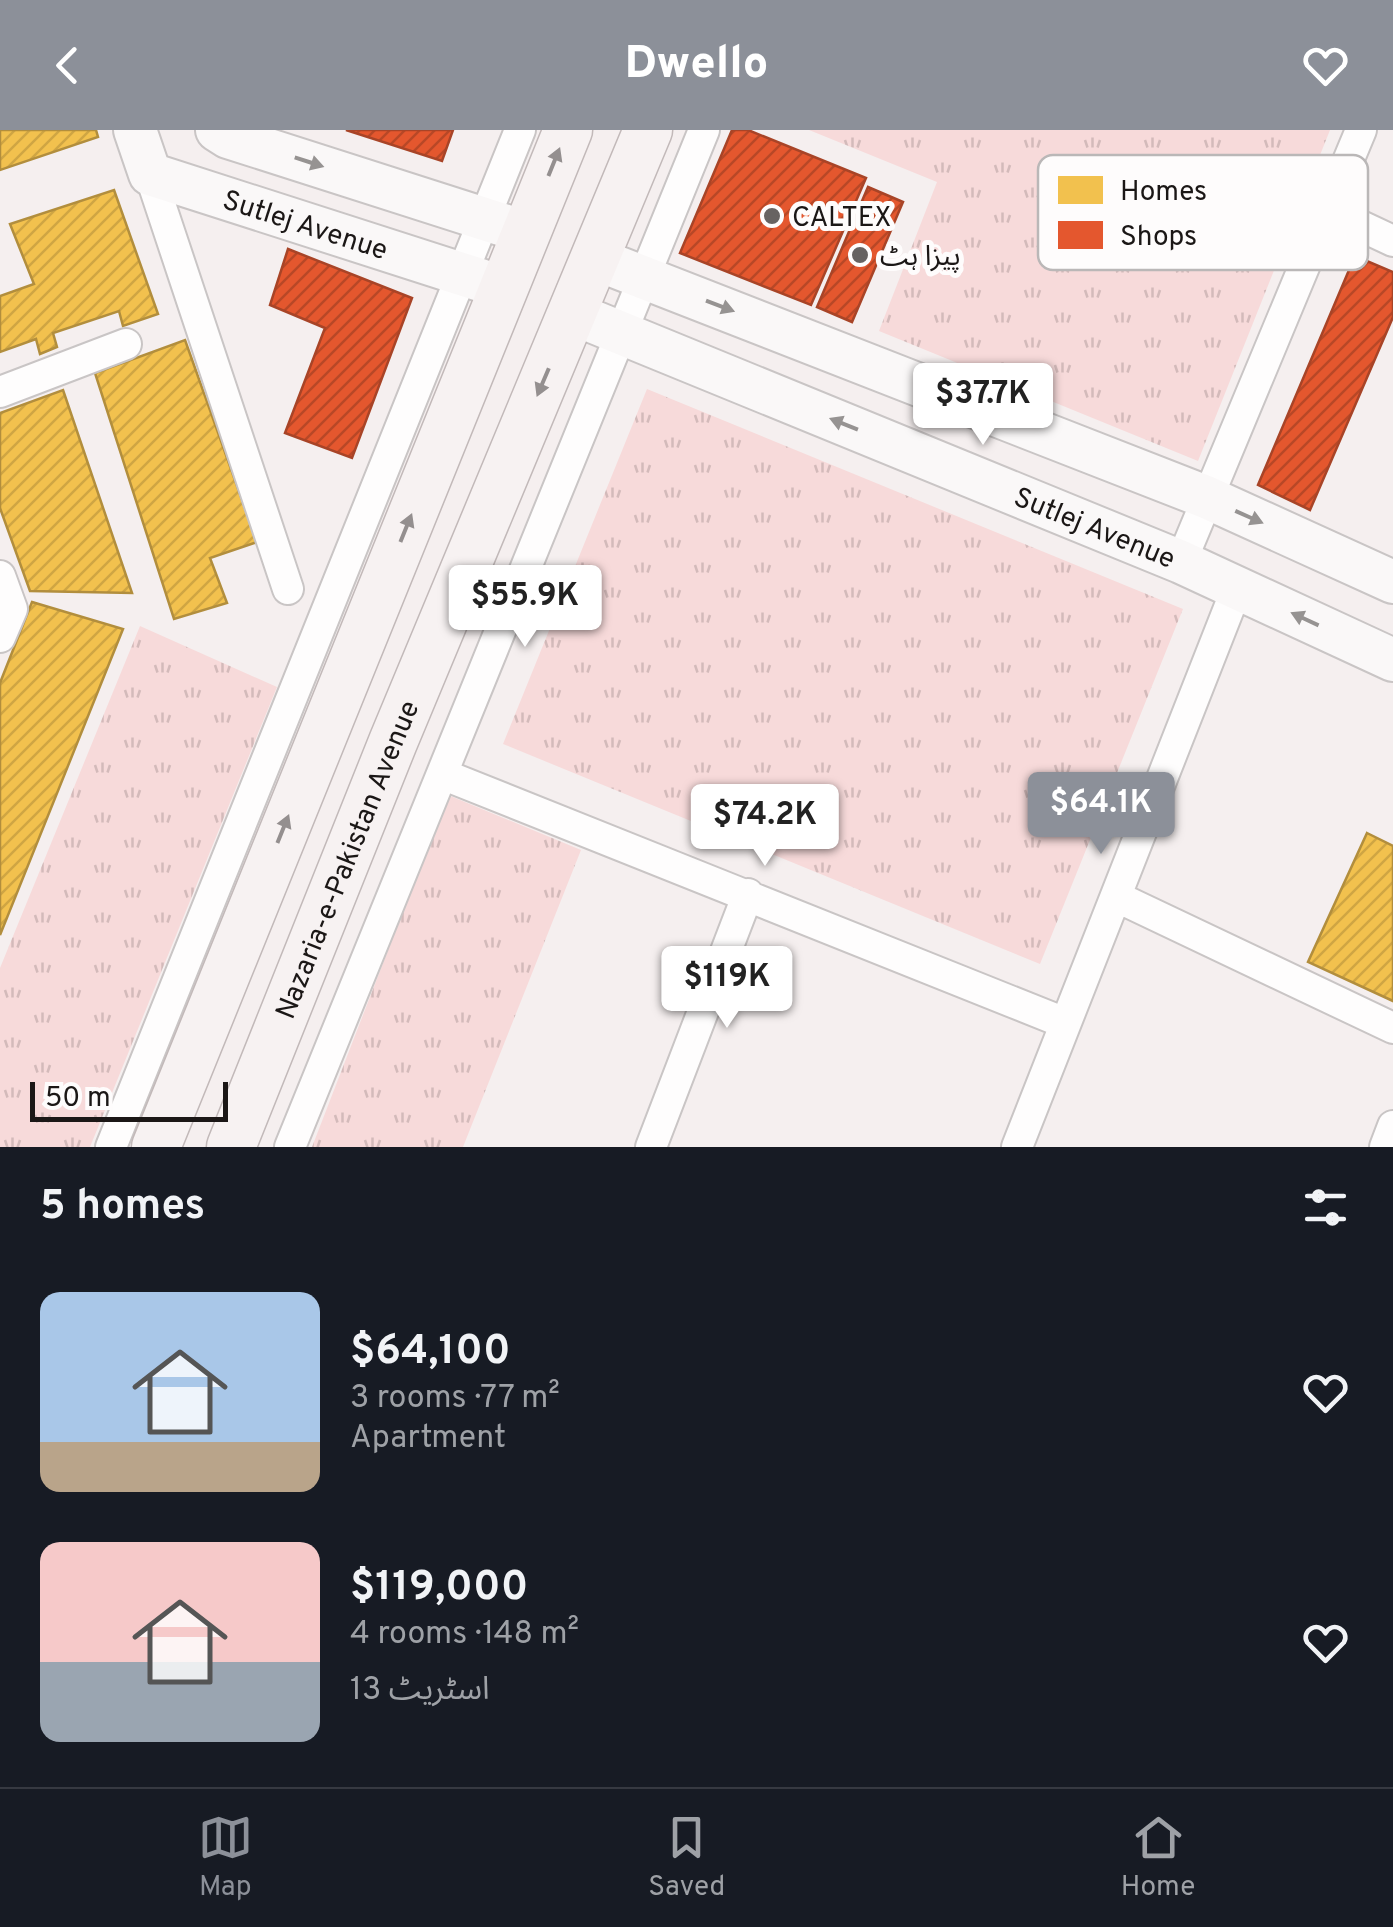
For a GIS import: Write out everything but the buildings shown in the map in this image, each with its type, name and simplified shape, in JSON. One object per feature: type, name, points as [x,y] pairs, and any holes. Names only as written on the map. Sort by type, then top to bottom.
[{"type":"main road","points":[[156,1147],[258,891],[483,281],[506,226],[568,130]]},
{"type":"main road","name":"Nazaria-e-Pakistan Avenue","points":[[231,1147],[648,130]]},
{"type":"main road","points":[[258,891],[246,956],[212,1067],[216,1074],[230,1082],[240,1077],[315,938]]},
{"type":"main road","points":[[180,1147],[190,1136],[205,1141],[207,1147]]},
{"type":"street","points":[[135,130],[288,589]]},
{"type":"street","points":[[217,130],[506,226],[520,130]]},
{"type":"street","points":[[290,1147],[704,130]]},
{"type":"street","points":[[1351,155],[1361,130]]},
{"type":"street","name":"Sutlej Avenue","points":[[150,174],[483,281]]},
{"type":"street","points":[[1368,229],[1393,241]]},
{"type":"street","points":[[596,259],[1206,497],[1393,582]]},
{"type":"street","points":[[1181,562],[1303,270]]},
{"type":"street","points":[[112,1147],[483,281]]},
{"type":"street","name":"Sutlej Avenue","points":[[572,313],[1181,562],[1393,660]]},
{"type":"street","points":[[0,392],[126,344]]},
{"type":"street","points":[[1084,522],[1112,460]]},
{"type":"street","points":[[0,576],[12,609],[0,637]]},
{"type":"street","points":[[1016,1147],[1237,588]]},
{"type":"street","points":[[442,774],[1065,1023]]},
{"type":"street","points":[[651,1147],[748,894]]},
{"type":"street","points":[[1117,898],[1393,1028]]},
{"type":"street","points":[[1385,1147],[1393,1126]]},
{"type":"green space","points":[[809,130],[1330,130],[1320,155],[1038,155],[1038,270],[1274,270],[1198,461],[879,331],[937,182]]},
{"type":"green space","points":[[647,389],[1183,609],[1040,964],[503,744]]},
{"type":"green space","points":[[140,626],[277,687],[90,1147],[0,1147],[0,968]]},
{"type":"green space","points":[[448,795],[581,850],[463,1147],[312,1147]]},
{"type":"place","name":"CALTEX","points":[[772,216]]},
{"type":"place","name":"پیزا ہٹ","points":[[860,255]]}]
